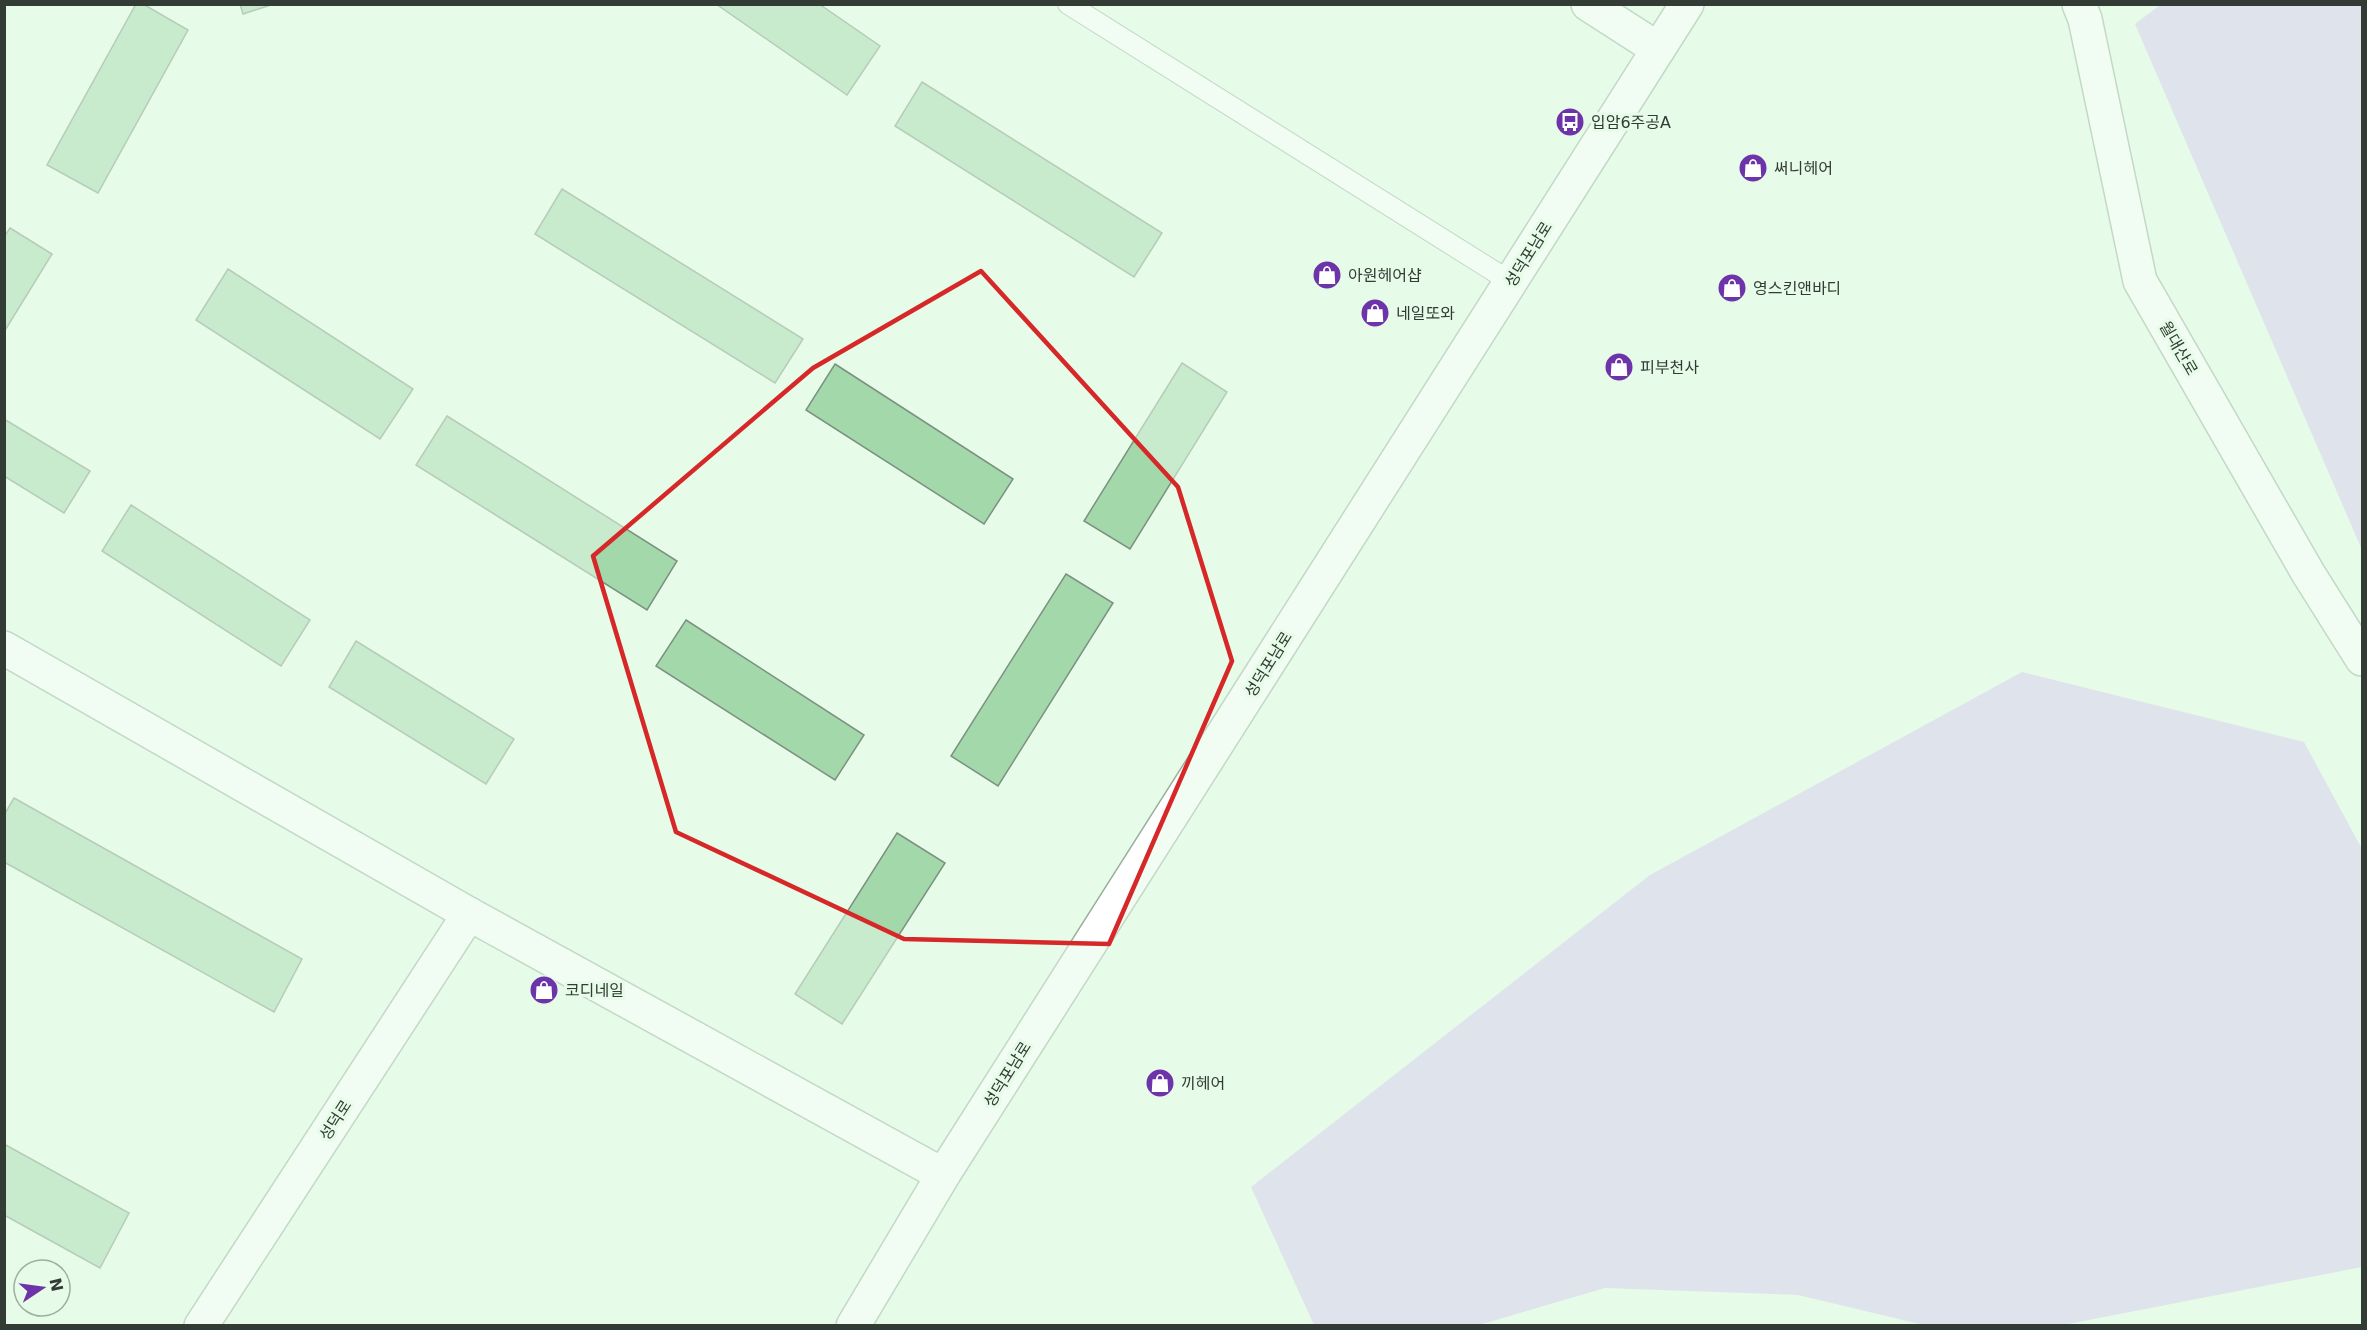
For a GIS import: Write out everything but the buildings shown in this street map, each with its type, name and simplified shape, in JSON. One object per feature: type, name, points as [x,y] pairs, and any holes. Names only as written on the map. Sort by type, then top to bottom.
[{"type":"street","points":[[1588,4],[1658,49]]},
{"type":"street","name":"성덕포남로","points":[[853,1326],[943,1175],[1686,4]]},
{"type":"street","name":"월대산로","points":[[2087,9],[2140,281],[2308,573],[2362,659]]},
{"type":"street","points":[[4,648],[469,914],[943,1175]]},
{"type":"street","name":"성덕로","points":[[201,1326],[469,914]]},
{"type":"lane","points":[[1068,4],[1511,282]]},
{"type":"highlighted area","points":[[981,271],[1178,487],[1232,661],[1109,944],[904,939],[676,832],[593,556],[813,368]]},
{"type":"shaded area","points":[[2160,5],[2362,5],[2362,550],[2135,24]]},
{"type":"shaded area","points":[[2022,672],[2304,742],[2362,849],[2362,1267],[2063,1325],[1924,1325],[1798,1295],[1605,1288],[1479,1325],[1314,1325],[1251,1187],[1650,875]]},
{"type":"place","name":"입암6주공A","points":[[1570,122]]},
{"type":"place","name":"써니헤어","points":[[1753,168]]},
{"type":"place","name":"아원헤어샵","points":[[1327,275]]},
{"type":"place","name":"영스킨앤바디","points":[[1732,288]]},
{"type":"place","name":"네일또와","points":[[1375,313]]},
{"type":"place","name":"피부천사","points":[[1619,367]]},
{"type":"place","name":"코디네일","points":[[544,990]]},
{"type":"place","name":"끼헤어","points":[[1160,1083]]}]
